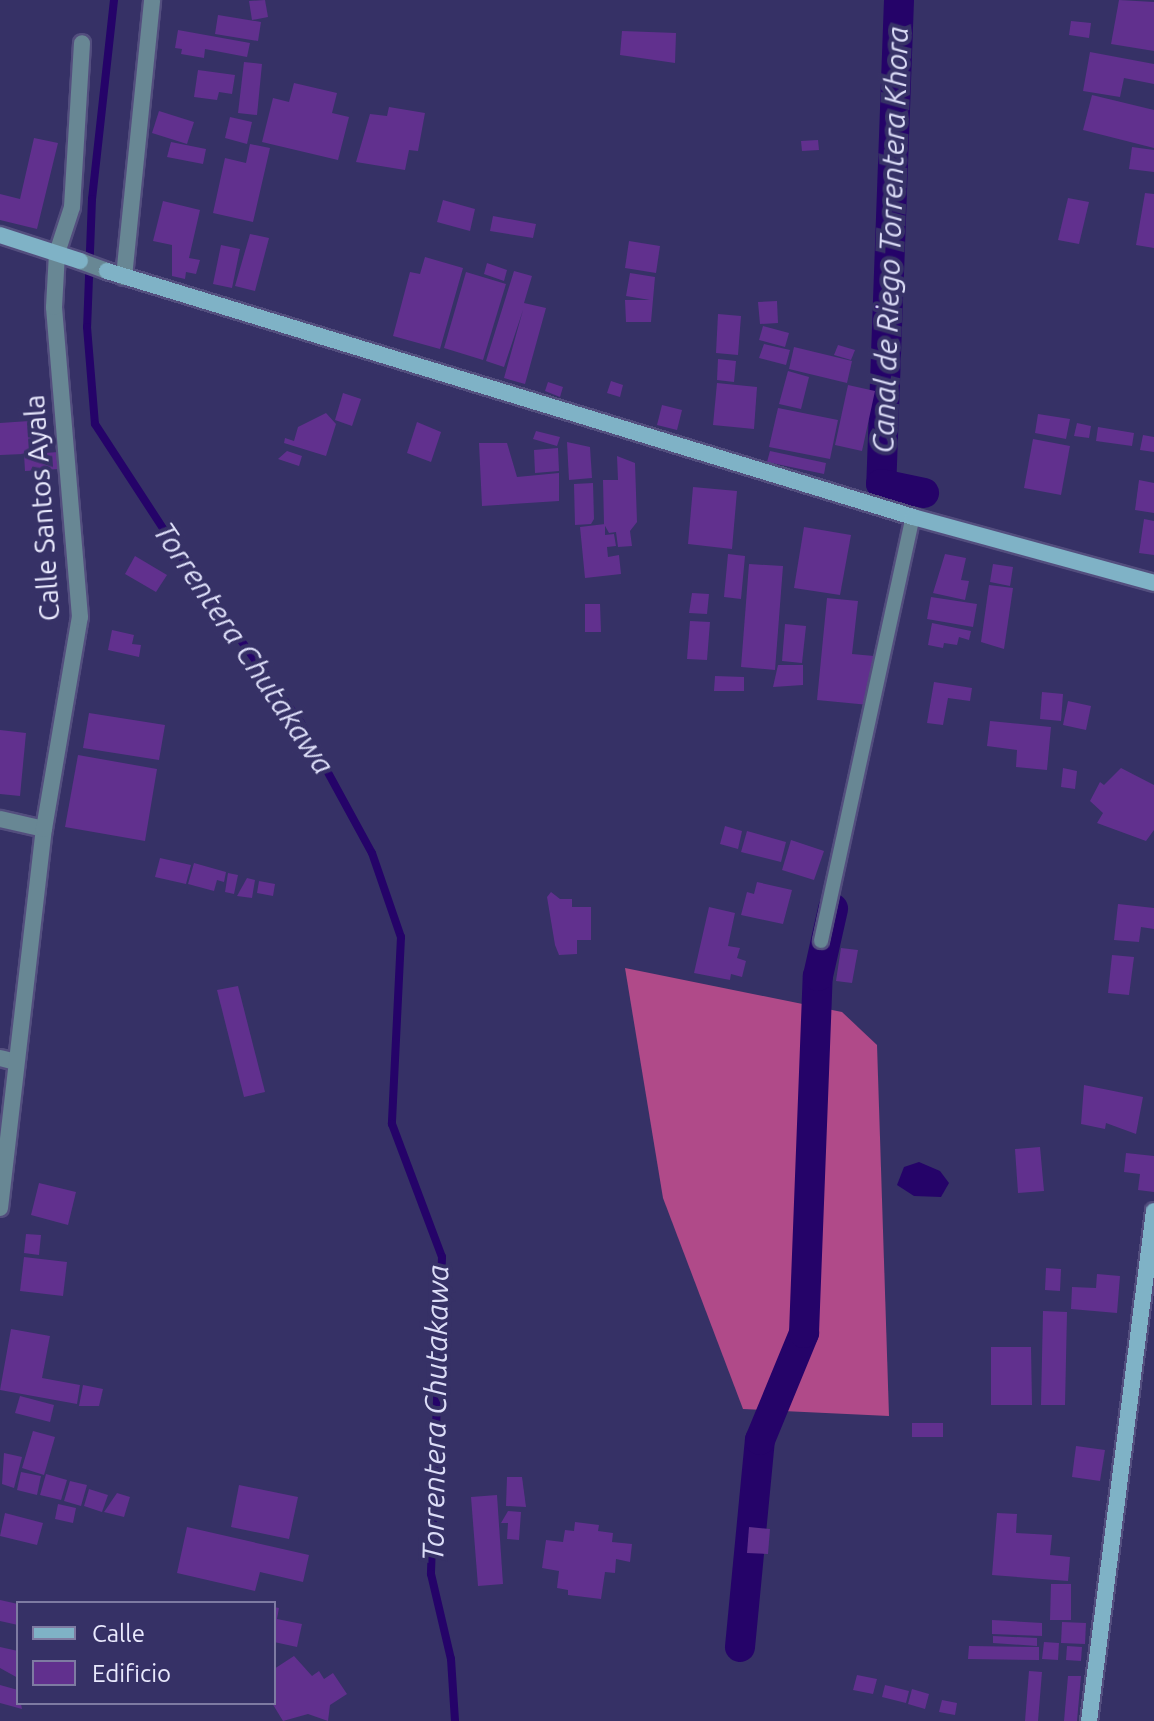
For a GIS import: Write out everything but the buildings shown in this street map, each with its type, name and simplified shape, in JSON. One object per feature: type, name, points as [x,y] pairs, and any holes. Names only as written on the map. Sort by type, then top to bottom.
[{"type":"street","points":[[124,277],[152,0]]},
{"type":"street","name":"Calle Santos Ayala","points":[[0,1208],[8,1060],[80,617],[54,307],[57,253],[72,207],[82,43]]},
{"type":"street","points":[[0,235],[124,277],[913,517],[1154,583]]},
{"type":"street","points":[[0,819],[44,829]]},
{"type":"street","points":[[1089,1721],[1154,1211]]},
{"type":"lane","points":[[821,941],[913,517]]},
{"type":"shaded area","points":[[625,968],[842,1012],[877,1045],[889,1416],[743,1409],[663,1198]]},
{"type":"shaded area","points":[[919,1162],[940,1171],[949,1183],[941,1197],[914,1196],[897,1185],[904,1167]]},
{"type":"waterway","name":"Torrentera Chutakawa","points":[[114,0],[92,199],[87,327],[95,424],[192,573],[301,723],[372,853],[401,937],[392,1124],[442,1257],[431,1574],[451,1659],[455,1721]]},
{"type":"waterway","name":"Canal de Riego Torrentera Khora","points":[[899,0],[881,484],[924,493]]},
{"type":"waterway","name":"Canal de Riego Torrentera Khora","points":[[740,1647],[760,1440],[804,1333],[818,976],[833,909]]}]
